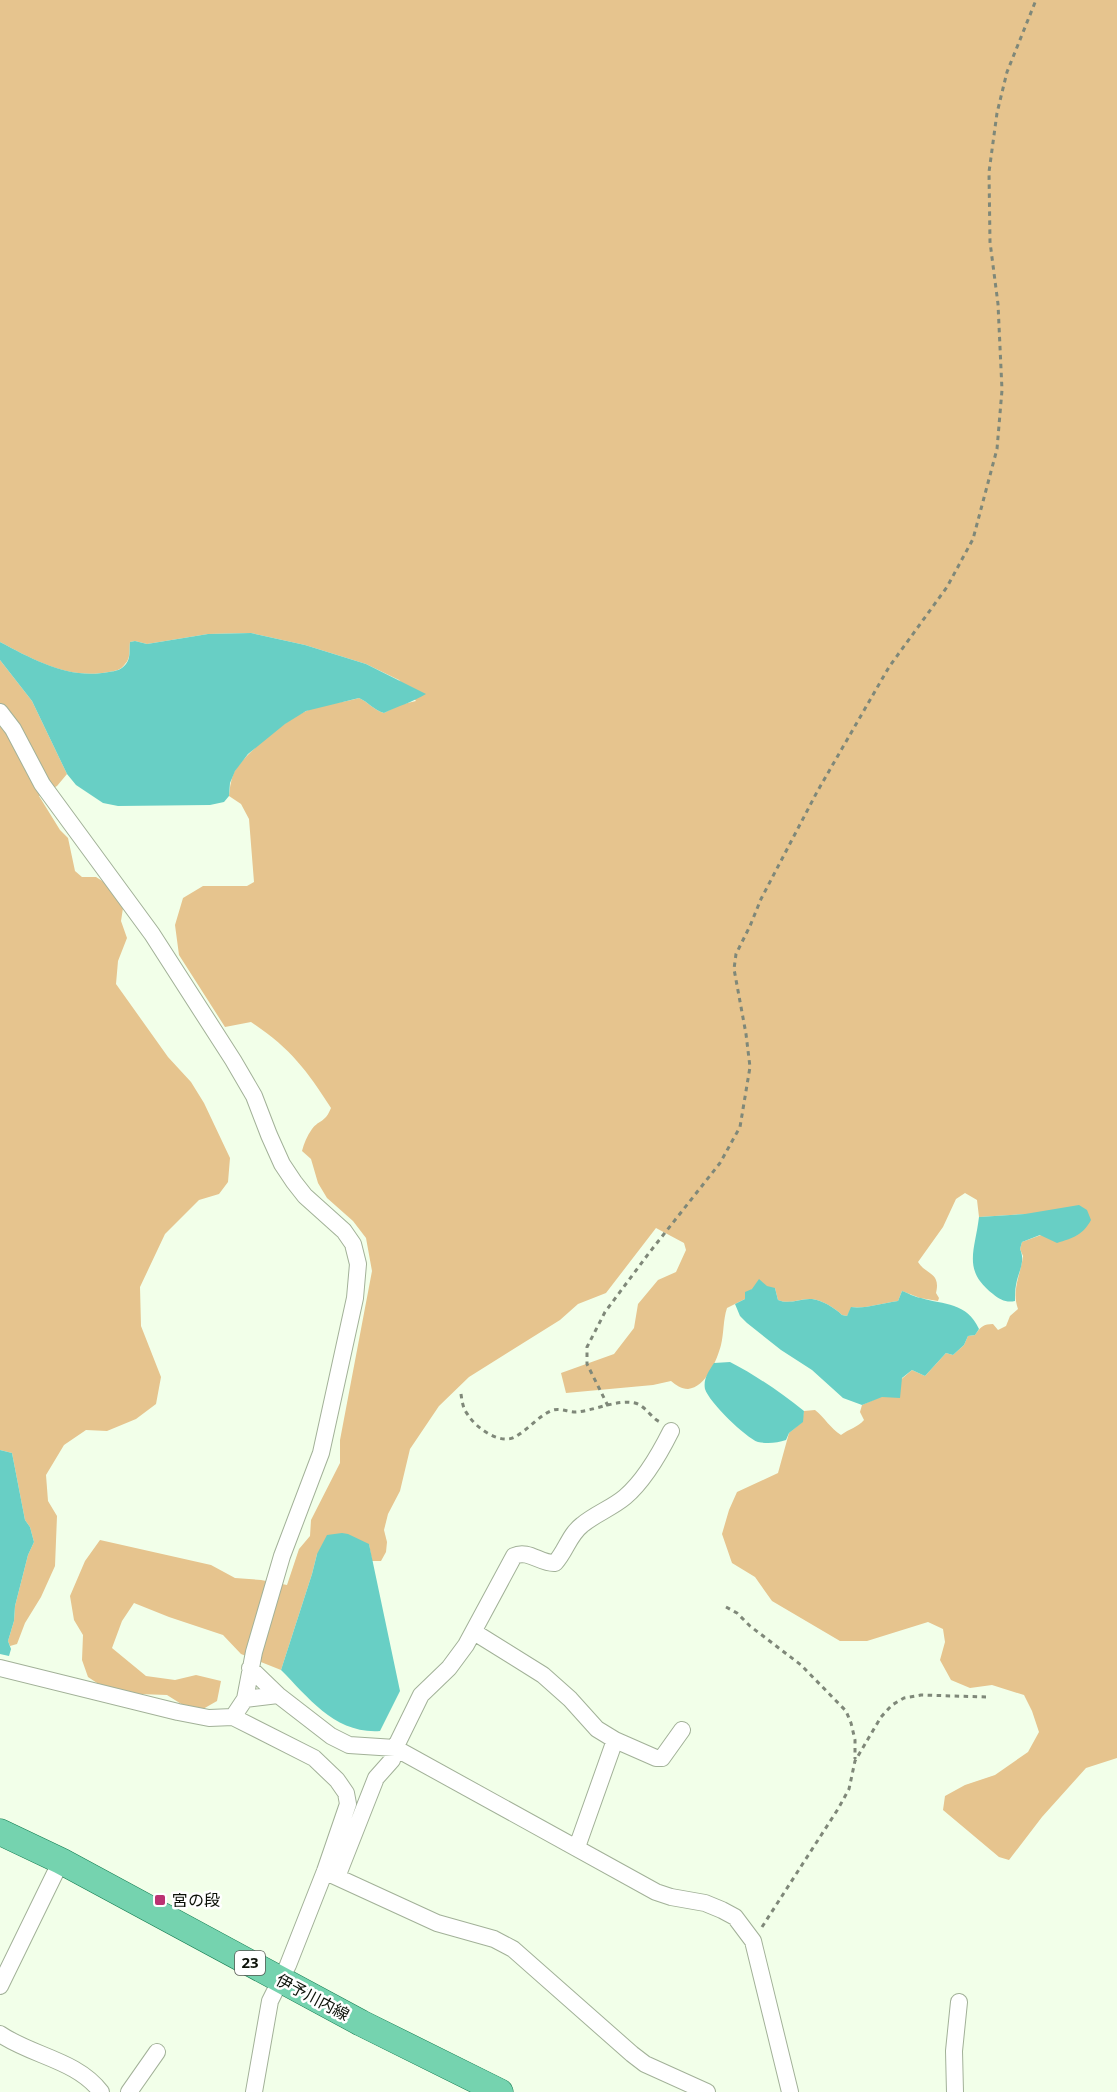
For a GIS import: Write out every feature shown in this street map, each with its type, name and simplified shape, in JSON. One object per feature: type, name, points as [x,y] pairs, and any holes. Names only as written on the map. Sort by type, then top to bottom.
[{"type":"main road","name":"伊予川内線","points":[[0,1832],[61,1861],[361,2023],[500,2092]]},
{"type":"street","points":[[0,712],[13,729],[47,792],[152,934],[232,1060],[254,1096],[268,1136],[282,1164],[305,1196],[344,1231],[353,1244],[358,1264],[355,1298],[321,1453],[282,1556],[250,1668],[245,1699],[233,1718]]},
{"type":"street","points":[[254,2092],[270,2001],[376,1778],[392,1760],[395,1748],[421,1695],[449,1668],[474,1632],[514,1556],[525,1554],[547,1563],[555,1563],[563,1555],[573,1533],[581,1525],[626,1497],[657,1455],[670,1431]]},
{"type":"street","points":[[474,1632],[543,1675],[570,1699],[597,1729],[615,1740],[656,1758],[662,1758],[681,1730]]},
{"type":"street","points":[[0,1668],[178,1712],[209,1718],[233,1718],[314,1758],[338,1780],[346,1793],[348,1804],[331,1874]]},
{"type":"street","points":[[250,1668],[278,1695],[331,1736],[349,1745],[395,1748],[656,1892],[705,1903],[735,1917],[753,1941],[790,2092]]},
{"type":"street","points":[[245,1699],[278,1695]]},
{"type":"street","points":[[577,1847],[615,1740]]},
{"type":"street","points":[[0,1986],[61,1861]]},
{"type":"street","points":[[331,1874],[437,1923],[494,1939],[513,1949],[645,2064],[707,2092]]},
{"type":"street","points":[[955,2092],[954,2052],[960,2002]]},
{"type":"street","points":[[0,2034],[78,2071],[92,2080],[101,2092]]},
{"type":"street","points":[[129,2092],[157,2052]]},
{"type":"path","points":[[608,1406],[587,1364],[587,1347],[605,1312],[720,1163],[740,1128],[750,1067],[734,969],[736,954],[761,899],[817,792],[889,667],[947,586],[973,539],[997,449],[1002,390],[998,304],[990,242],[989,172],[997,113],[1007,72],[1036,0]]},
{"type":"path","points":[[460,1394],[468,1416],[488,1433],[500,1438],[512,1439],[551,1411],[560,1409],[576,1412],[635,1403],[654,1419],[668,1426],[670,1431]]},
{"type":"path","points":[[726,1607],[737,1613],[750,1626],[801,1665],[846,1711],[855,1740],[855,1761],[849,1789],[753,1941]]},
{"type":"path","points":[[855,1761],[881,1717],[892,1705],[904,1698],[921,1695],[986,1697]]},
{"type":"shaded area","points":[[0,0],[1117,0],[1117,1758],[1086,1768],[1042,1817],[1009,1860],[999,1857],[943,1810],[945,1796],[965,1785],[995,1775],[1028,1752],[1039,1732],[1024,1695],[992,1685],[970,1688],[951,1680],[940,1660],[945,1642],[943,1629],[928,1622],[867,1641],[840,1641],[772,1601],[755,1577],[732,1563],[722,1534],[737,1492],[778,1473],[789,1433],[802,1422],[804,1411],[815,1410],[841,1435],[864,1420],[860,1412],[862,1405],[882,1396],[912,1370],[925,1376],[946,1353],[953,1355],[964,1345],[968,1336],[975,1335],[982,1326],[993,1324],[998,1330],[1006,1326],[1010,1316],[1018,1309],[1016,1295],[1023,1256],[1020,1249],[1022,1242],[1041,1235],[1025,1214],[979,1217],[977,1200],[965,1193],[956,1199],[943,1227],[918,1262],[935,1277],[938,1301],[920,1298],[902,1291],[898,1301],[868,1307],[852,1307],[847,1316],[816,1300],[787,1302],[778,1300],[775,1288],[752,1289],[745,1299],[727,1308],[717,1358],[710,1372],[694,1387],[683,1388],[671,1381],[653,1385],[566,1393],[561,1373],[614,1354],[634,1328],[638,1304],[658,1280],[676,1272],[686,1250],[684,1243],[656,1228],[606,1293],[578,1304],[560,1320],[469,1377],[439,1406],[410,1449],[400,1491],[388,1514],[384,1530],[387,1542],[386,1552],[381,1561],[372,1561],[369,1544],[317,1554],[281,1670],[241,1654],[223,1635],[134,1603],[122,1621],[112,1648],[146,1676],[175,1680],[196,1675],[221,1681],[217,1701],[203,1709],[186,1707],[167,1695],[139,1694],[100,1685],[88,1677],[82,1660],[83,1635],[74,1620],[70,1596],[85,1561],[100,1540],[211,1565],[235,1578],[287,1585],[299,1549],[310,1536],[311,1520],[340,1463],[340,1440],[372,1271],[366,1238],[353,1221],[327,1198],[318,1183],[311,1159],[302,1151],[310,1132],[327,1116],[331,1108],[296,1060],[265,1032],[251,1022],[225,1027],[179,955],[175,925],[183,898],[203,886],[247,886],[254,882],[249,819],[241,804],[229,796],[236,769],[258,745],[296,716],[317,707],[359,698],[384,713],[399,705],[416,701],[399,680],[366,664],[305,645],[251,633],[208,634],[147,644],[130,642],[128,659],[122,668],[94,674],[52,667],[0,642]]},
{"type":"shaded area","points":[[0,660],[32,701],[67,774],[57,786],[39,796],[60,830],[68,838],[75,871],[82,877],[96,877],[107,884],[123,908],[121,921],[127,938],[118,961],[116,984],[168,1057],[191,1082],[204,1103],[230,1158],[228,1182],[219,1194],[199,1200],[165,1234],[140,1287],[141,1326],[161,1377],[156,1404],[136,1419],[107,1431],[86,1430],[64,1445],[46,1475],[48,1501],[57,1516],[55,1566],[41,1597],[25,1623],[17,1644],[10,1646],[8,1641],[14,1621],[15,1606],[28,1555],[34,1542],[30,1527],[25,1520],[12,1453],[0,1450]]},
{"type":"water","points":[[251,633],[305,645],[366,664],[426,694],[384,713],[359,698],[306,711],[285,724],[248,754],[235,771],[230,783],[229,796],[224,802],[210,805],[118,806],[103,803],[76,785],[67,774],[32,701],[0,660],[0,642],[53,667],[66,671],[95,674],[116,671],[124,666],[129,659],[130,642],[147,644],[208,634]]},
{"type":"water","points":[[1079,1205],[1087,1210],[1091,1220],[1077,1235],[1057,1243],[1040,1235],[1022,1242],[1020,1249],[1022,1263],[1016,1285],[1015,1301],[1009,1302],[1001,1299],[983,1285],[977,1277],[973,1259],[979,1217],[1025,1214]]},
{"type":"water","points":[[759,1279],[767,1286],[775,1288],[778,1300],[787,1302],[816,1300],[847,1316],[851,1307],[868,1307],[898,1301],[902,1291],[961,1309],[974,1320],[979,1329],[975,1335],[968,1336],[964,1345],[953,1355],[946,1353],[925,1376],[912,1370],[902,1378],[900,1398],[882,1397],[862,1405],[843,1398],[812,1370],[781,1350],[740,1316],[735,1304],[745,1299],[745,1292],[752,1289]]},
{"type":"water","points":[[730,1362],[750,1373],[804,1411],[803,1422],[789,1433],[786,1440],[765,1443],[752,1439],[728,1419],[713,1402],[705,1389],[707,1375],[714,1363]]},
{"type":"water","points":[[0,1450],[12,1453],[25,1520],[30,1527],[34,1542],[28,1555],[15,1606],[14,1621],[8,1641],[11,1649],[9,1656],[0,1654]]},
{"type":"water","points":[[342,1533],[369,1544],[400,1691],[380,1731],[349,1727],[336,1720],[313,1702],[281,1670],[317,1554],[327,1535]]},
{"type":"place","name":"宮の段","points":[[160,1900]]}]
